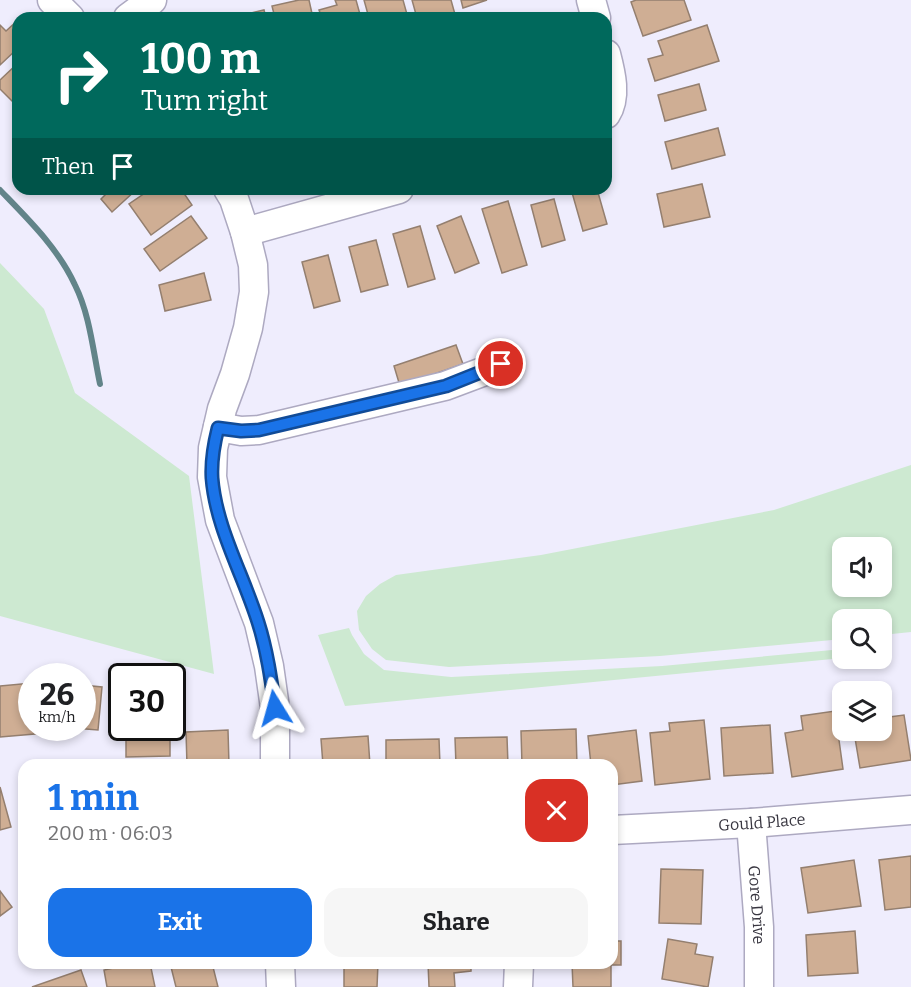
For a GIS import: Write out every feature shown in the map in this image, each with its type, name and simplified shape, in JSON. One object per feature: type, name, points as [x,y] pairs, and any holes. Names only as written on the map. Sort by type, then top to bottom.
[{"type":"street","points":[[52,0],[64,12]]},
{"type":"street","points":[[136,12],[152,0]]},
{"type":"street","points":[[232,195],[245,232],[253,265],[254,292],[248,328],[222,409],[213,448],[212,477],[220,520],[259,623],[269,666],[275,708],[275,759]]},
{"type":"street","points":[[245,232],[378,195]]},
{"type":"street","points":[[218,428],[241,431],[259,430],[446,386],[501,364]]},
{"type":"street","name":"Gould Place","points":[[618,830],[751,823],[911,810]]},
{"type":"street","name":"Gore Drive","points":[[751,823],[759,927],[759,987]]},
{"type":"street","points":[[280,969],[281,987]]},
{"type":"street","points":[[518,987],[519,969]]},
{"type":"green space","points":[[0,263],[44,309],[75,393],[189,476],[214,674],[186,666],[186,663],[173,663],[0,616]]},
{"type":"green space","points":[[911,465],[911,632],[892,634],[892,609],[832,609],[832,640],[660,656],[449,667],[386,660],[372,649],[359,630],[357,611],[366,596],[380,584],[396,575],[541,555],[774,510]]},
{"type":"green space","points":[[349,628],[364,654],[384,670],[451,677],[662,666],[832,650],[832,659],[345,706],[318,635]]},
{"type":"building","points":[[309,0],[312,12],[274,12],[272,6]]},
{"type":"building","points":[[335,0],[356,0],[359,12],[320,12],[319,10],[337,5]]},
{"type":"building","points":[[364,0],[403,0],[406,12],[367,12]]},
{"type":"building","points":[[412,0],[451,0],[454,12],[415,12]]},
{"type":"building","points":[[461,0],[487,0],[463,8]]},
{"type":"building","points":[[636,0],[684,0],[691,20],[643,36],[631,2]]},
{"type":"building","points":[[0,25],[6,31],[12,26],[12,54],[0,65]]},
{"type":"building","points":[[707,25],[719,61],[655,81],[648,59],[663,55],[658,41]]},
{"type":"building","points":[[12,69],[12,101],[0,89],[0,80]]},
{"type":"building","points":[[699,84],[706,110],[665,121],[658,95]]},
{"type":"building","points":[[718,128],[725,155],[672,169],[665,142]]},
{"type":"building","points":[[702,184],[710,217],[664,227],[657,194]]},
{"type":"building","points":[[105,195],[130,195],[112,212],[101,199]]},
{"type":"building","points":[[142,195],[185,195],[192,205],[151,235],[129,204]]},
{"type":"building","points":[[573,195],[599,195],[607,224],[583,231]]},
{"type":"building","points":[[554,199],[565,240],[542,247],[531,205]]},
{"type":"building","points":[[508,201],[527,265],[502,273],[482,209]]},
{"type":"building","points":[[191,216],[207,238],[160,271],[144,249]]},
{"type":"building","points":[[461,216],[479,263],[455,273],[437,226]]},
{"type":"building","points":[[420,226],[435,279],[408,287],[393,234]]},
{"type":"building","points":[[376,240],[388,285],[361,292],[349,247]]},
{"type":"building","points":[[328,255],[340,301],[314,308],[302,262]]},
{"type":"building","points":[[204,273],[211,300],[165,311],[159,285]]},
{"type":"building","points":[[456,345],[463,364],[400,386],[394,366]]},
{"type":"building","points":[[18,684],[18,735],[0,737],[0,686]]},
{"type":"building","points":[[96,686],[102,687],[98,730],[96,730]]},
{"type":"building","points":[[832,711],[832,741],[839,741],[843,769],[792,777],[785,733],[803,730],[801,716]]},
{"type":"building","points":[[904,715],[911,760],[860,768],[856,741],[892,741],[892,717]]},
{"type":"building","points":[[704,720],[710,779],[655,785],[650,733],[670,731],[669,723]]},
{"type":"building","points":[[770,725],[773,773],[724,776],[721,728]]},
{"type":"building","points":[[576,729],[577,759],[522,759],[521,731]]},
{"type":"building","points":[[228,730],[229,759],[187,759],[186,732]]},
{"type":"building","points":[[636,730],[642,781],[618,784],[618,759],[590,759],[588,736]]},
{"type":"building","points":[[368,736],[370,759],[323,759],[321,739]]},
{"type":"building","points":[[507,737],[508,759],[456,759],[455,738]]},
{"type":"building","points":[[439,739],[440,759],[386,759],[386,740]]},
{"type":"building","points":[[126,741],[170,741],[170,756],[126,757]]},
{"type":"building","points":[[0,787],[11,827],[0,830]]},
{"type":"building","points":[[911,856],[911,907],[885,910],[879,860]]},
{"type":"building","points":[[854,860],[861,906],[808,913],[801,868]]},
{"type":"building","points":[[661,869],[703,870],[701,924],[659,923]]},
{"type":"building","points":[[0,891],[12,907],[0,916]]},
{"type":"building","points":[[855,931],[858,973],[808,976],[806,935]]},
{"type":"building","points":[[668,939],[697,944],[695,954],[713,957],[708,987],[662,979]]},
{"type":"building","points":[[618,941],[621,941],[621,965],[618,965]]},
{"type":"building","points":[[151,969],[155,987],[107,987],[104,970]]},
{"type":"building","points":[[172,969],[214,969],[218,987],[176,987]]},
{"type":"building","points":[[344,969],[378,969],[377,987],[344,987]]},
{"type":"building","points":[[428,969],[471,969],[471,971],[454,973],[455,987],[429,987]]},
{"type":"building","points":[[572,969],[611,969],[611,987],[573,987]]},
{"type":"building","points":[[81,970],[87,987],[32,987]]},
{"type":"waterway","points":[[0,190],[42,234],[68,271],[84,308],[100,384]]},
{"type":"route","points":[[275,708],[269,666],[259,623],[220,520],[212,477],[213,448],[218,428],[241,431],[259,430],[446,386],[501,364]]}]
